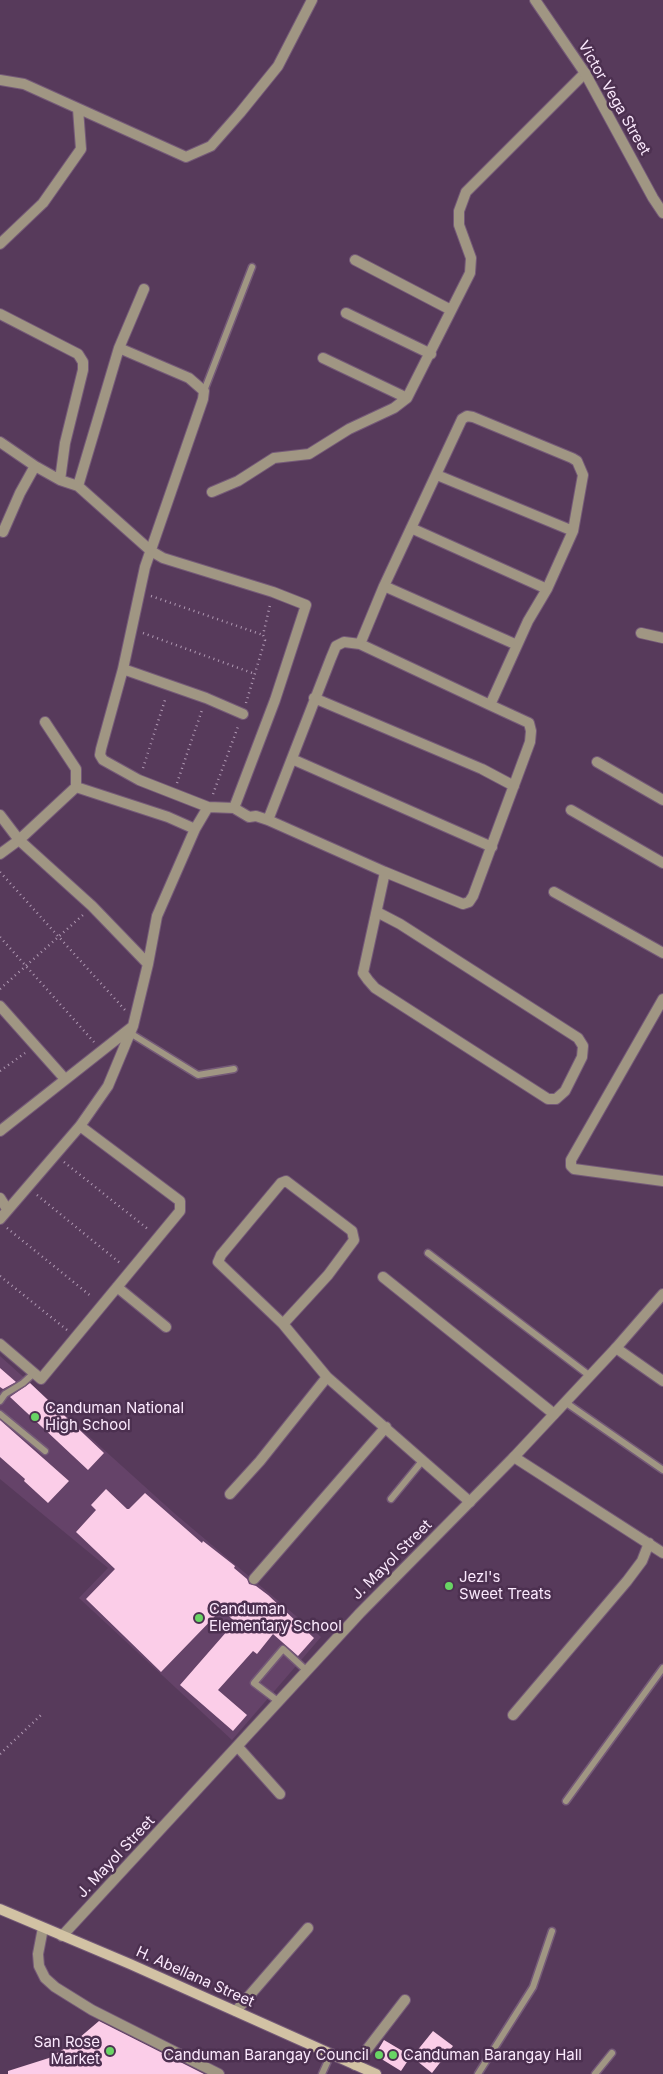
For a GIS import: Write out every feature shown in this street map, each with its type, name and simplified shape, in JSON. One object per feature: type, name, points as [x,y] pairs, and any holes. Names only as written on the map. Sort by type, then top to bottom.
[{"type":"main road","name":"H. Abellana Street","points":[[0,1909],[236,2011],[370,2073]]},
{"type":"street","points":[[0,80],[24,84],[186,157],[211,146],[278,66],[312,0]]},
{"type":"street","name":"Victor Vega Street","points":[[538,1],[585,73],[652,198],[663,213]]},
{"type":"street","points":[[212,492],[238,481],[274,458],[309,454],[349,429],[394,408],[407,398],[431,354],[470,273],[471,258],[459,225],[459,211],[466,192],[585,73]]},
{"type":"street","points":[[0,244],[43,203],[81,149],[78,109]]},
{"type":"street","points":[[355,260],[451,310]]},
{"type":"street","points":[[78,486],[119,348],[144,289]]},
{"type":"street","points":[[346,313],[431,354]]},
{"type":"street","points":[[0,314],[78,354],[83,362],[83,370],[65,443],[60,480]]},
{"type":"street","points":[[119,348],[189,378],[204,390],[203,399],[145,567],[124,669],[100,755],[106,763],[139,780],[208,808],[238,810],[249,817],[256,816],[268,820],[463,904],[469,902],[473,896],[484,862],[492,847],[530,742],[531,731],[529,724],[360,644],[344,642],[336,646],[314,698],[268,820]]},
{"type":"street","points":[[323,358],[407,398]]},
{"type":"street","points":[[360,644],[384,586],[462,419],[467,416],[473,417],[577,461],[583,475],[573,531],[547,589],[517,645],[490,705]]},
{"type":"street","points":[[0,442],[35,466],[60,480],[78,486],[151,551],[163,558],[273,592],[306,605],[238,810]]},
{"type":"street","points":[[4,532],[20,493],[35,466]]},
{"type":"street","points":[[437,474],[573,531]]},
{"type":"street","points":[[411,528],[547,589]]},
{"type":"street","points":[[384,586],[517,645]]},
{"type":"street","points":[[641,634],[663,638]]},
{"type":"street","points":[[124,669],[206,698],[243,714]]},
{"type":"street","points":[[314,698],[482,769],[514,786]]},
{"type":"street","points":[[0,854],[19,840],[76,787],[76,769],[45,722]]},
{"type":"street","points":[[292,760],[492,847]]},
{"type":"street","points":[[597,762],[663,800]]},
{"type":"street","points":[[76,787],[168,817],[195,829]]},
{"type":"street","points":[[0,1218],[80,1126],[108,1086],[132,1026],[148,964],[157,916],[195,829],[208,808]]},
{"type":"street","points":[[571,810],[663,862]]},
{"type":"street","points":[[0,815],[19,840],[92,906],[148,964]]},
{"type":"street","points":[[377,912],[400,924],[578,1038],[583,1046],[582,1057],[565,1091],[556,1099],[548,1100],[375,988],[363,973],[385,872]]},
{"type":"street","points":[[554,892],[663,952]]},
{"type":"street","points":[[663,999],[571,1160],[571,1166],[574,1169],[663,1181]]},
{"type":"street","points":[[0,1006],[65,1079]]},
{"type":"street","points":[[0,1131],[132,1026]]},
{"type":"street","points":[[0,1344],[41,1379],[180,1211],[180,1201],[80,1126]]},
{"type":"street","points":[[283,1324],[328,1275],[354,1240],[352,1231],[286,1181],[281,1183],[221,1255],[218,1262],[283,1324],[327,1377],[470,1502]]},
{"type":"street","points":[[0,1198],[7,1209]]},
{"type":"street","points":[[383,1277],[554,1414]]},
{"type":"street","points":[[118,1287],[166,1327]]},
{"type":"street","name":"J. Mayol Street","points":[[62,1936],[360,1613],[514,1457],[616,1348],[663,1294]]},
{"type":"street","points":[[616,1348],[663,1381]]},
{"type":"street","points":[[230,1494],[260,1461],[327,1377]]},
{"type":"street","points":[[254,1579],[386,1427]]},
{"type":"street","points":[[514,1457],[663,1553]]},
{"type":"street","points":[[513,1715],[642,1561],[648,1543]]},
{"type":"street","points":[[238,1747],[280,1794]]},
{"type":"street","points":[[43,1928],[38,1954],[38,1966],[45,1978],[55,1987],[92,2010],[219,2074]]},
{"type":"street","points":[[236,2011],[308,1928]]},
{"type":"street","points":[[355,2065],[405,2000]]},
{"type":"lane","points":[[204,390],[252,267]]},
{"type":"lane","points":[[132,1026],[190,1071],[198,1075],[234,1069]]},
{"type":"lane","points":[[428,1253],[590,1376]]},
{"type":"lane","points":[[0,1401],[5,1394],[23,1383],[34,1373]]},
{"type":"lane","points":[[565,1402],[663,1470]]},
{"type":"lane","points":[[0,1414],[44,1451]]},
{"type":"lane","points":[[391,1498],[423,1460]]},
{"type":"lane","points":[[279,1702],[254,1683],[283,1649],[308,1671]]},
{"type":"lane","points":[[566,1801],[663,1668]]},
{"type":"lane","points":[[478,2074],[533,1987],[552,1931]]},
{"type":"lane","points":[[595,2074],[612,2053]]},
{"type":"lane","points":[[322,2074],[331,2054]]},
{"type":"path","points":[[140,592],[263,635]]},
{"type":"path","points":[[132,629],[255,674]]},
{"type":"path","points":[[139,780],[170,686]]},
{"type":"path","points":[[173,793],[206,698]]},
{"type":"path","points":[[0,872],[59,936],[132,1026]]},
{"type":"path","points":[[0,989],[92,906]]},
{"type":"path","points":[[0,938],[102,1050]]},
{"type":"path","points":[[0,1072],[35,1045]]},
{"type":"path","points":[[55,1154],[158,1237]]},
{"type":"path","points":[[27,1186],[129,1271]]},
{"type":"path","points":[[0,1222],[101,1305]]},
{"type":"path","points":[[0,1276],[75,1337]]},
{"type":"path","points":[[0,1754],[41,1715]]},
{"type":"shaded area","name":"Canduman Elementary School","points":[[0,1356],[174,1513],[321,1637],[232,1740],[79,1598],[108,1568],[0,1479]]},
{"type":"building","points":[[0,1368],[16,1382],[3,1389],[0,1387]]},
{"type":"building","points":[[30,1383],[104,1453],[88,1470],[10,1397]]},
{"type":"building","points":[[0,1420],[69,1481],[48,1503],[0,1457]]},
{"type":"building","name":"Canduman Elementary School","points":[[106,1489],[127,1509],[145,1493],[202,1543],[203,1541],[235,1566],[234,1568],[247,1579],[249,1584],[256,1586],[268,1595],[314,1638],[298,1656],[273,1634],[257,1654],[253,1651],[218,1690],[247,1715],[233,1731],[180,1685],[235,1622],[222,1609],[161,1672],[86,1599],[115,1569],[76,1532],[96,1510],[91,1505]]},
{"type":"building","name":"San Rose Market","points":[[99,2021],[204,2074],[8,2074],[8,2071],[49,2058],[72,2044]]},
{"type":"building","points":[[433,2031],[453,2046],[432,2073],[412,2057]]},
{"type":"building","name":"Canduman Barangay Hall","points":[[384,2040],[411,2056],[401,2071],[375,2055]]},
{"type":"place","name":"Canduman National High School","points":[[35,1417]]},
{"type":"place","name":"Jezl's Sweet Treats","points":[[449,1586]]},
{"type":"place","name":"Canduman Elementary School","points":[[199,1618]]},
{"type":"place","name":"San Rose Market","points":[[110,2051]]},
{"type":"place","name":"Canduman Barangay Council","points":[[379,2055]]},
{"type":"place","name":"Canduman Barangay Hall","points":[[393,2055]]}]
